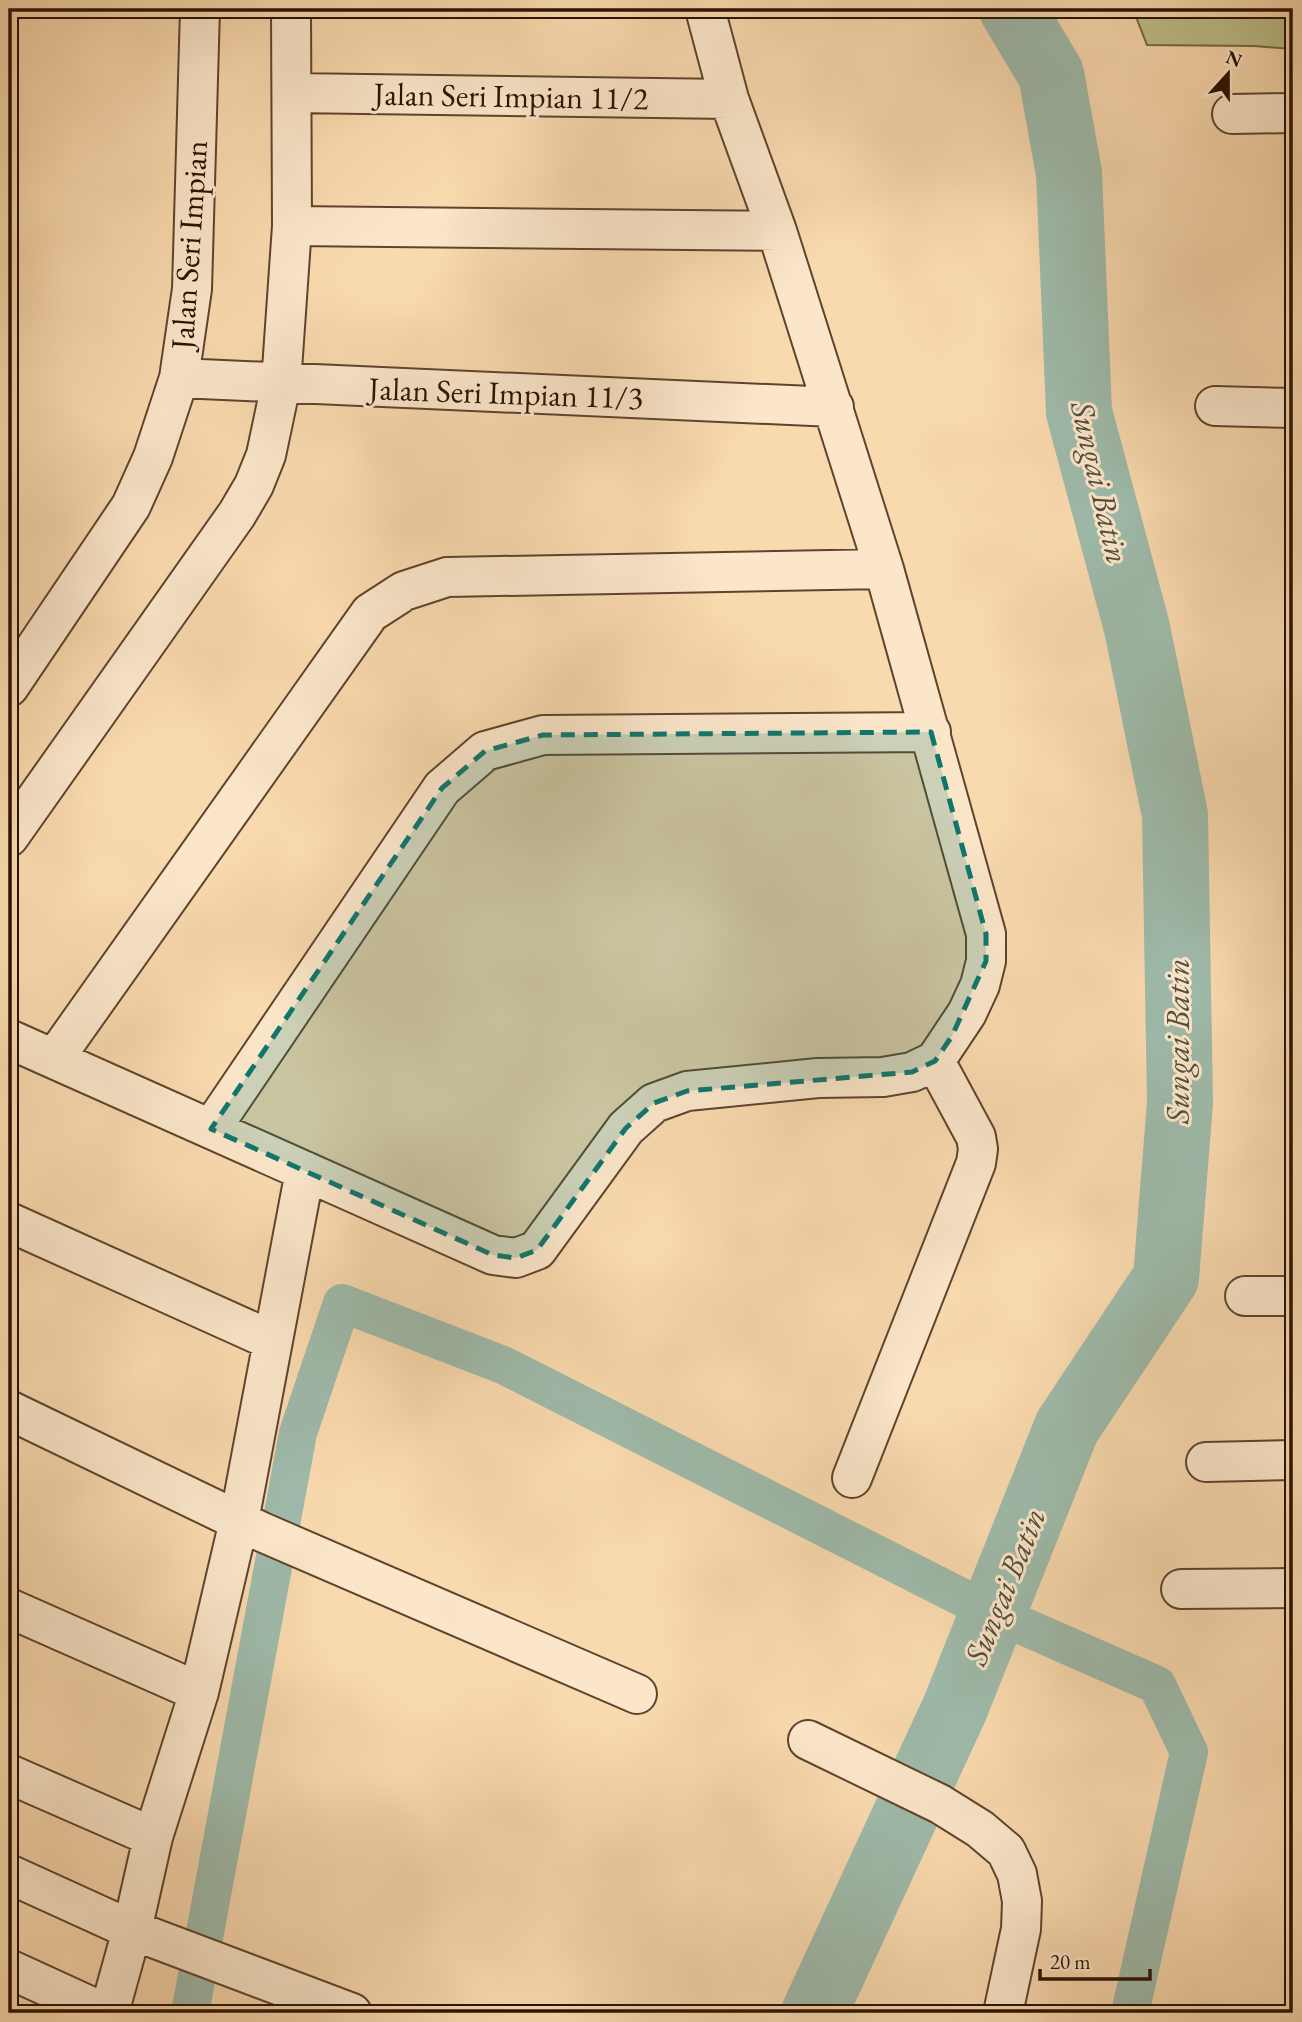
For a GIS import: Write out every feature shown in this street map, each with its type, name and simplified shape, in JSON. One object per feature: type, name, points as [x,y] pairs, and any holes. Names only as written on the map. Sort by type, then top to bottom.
[{"type":"street","name":"Jalan Seri Impian","points":[[9,687],[131,506],[153,457],[179,378],[192,289],[200,9]]},
{"type":"street","points":[[9,837],[237,514],[254,485],[265,455],[281,384],[292,226],[291,9]]},
{"type":"street","points":[[9,1039],[494,1255],[516,1258],[537,1251],[626,1128],[654,1103],[687,1091],[818,1078],[883,1077],[912,1072],[934,1061],[967,1013],[980,985],[986,961],[986,934],[884,569],[777,231],[729,99],[705,9]]},
{"type":"street","name":"Jalan Seri Impian 11/2","points":[[293,93],[729,99]]},
{"type":"street","points":[[1232,114],[1293,113]]},
{"type":"street","points":[[292,226],[777,231]]},
{"type":"street","name":"Jalan Seri Impian 11/3","points":[[179,378],[834,407]]},
{"type":"street","points":[[1215,406],[1293,408]]},
{"type":"street","points":[[54,1059],[370,613],[404,591],[447,577],[884,569]]},
{"type":"street","points":[[211,1129],[442,788],[485,751],[543,735],[931,732]]},
{"type":"street","points":[[852,1478],[976,1163],[976,1137],[934,1061]]},
{"type":"street","points":[[9,1969],[107,2013],[147,1935],[153,1837],[251,1527],[273,1342],[305,1171]]},
{"type":"street","points":[[9,1222],[273,1342]]},
{"type":"street","points":[[1245,1296],[1293,1296]]},
{"type":"street","points":[[9,1410],[306,1552],[637,1695]]},
{"type":"street","points":[[1206,1462],[1293,1460]]},
{"type":"street","points":[[1181,1589],[1293,1588]]},
{"type":"street","points":[[9,1608],[199,1692]]},
{"type":"street","points":[[808,1740],[940,1804],[989,1836],[1006,1851],[1017,1874],[1022,1901],[1021,1929],[1003,2013]]},
{"type":"street","points":[[9,1774],[153,1837]]},
{"type":"street","points":[[9,1874],[147,1935],[227,1965],[296,2003],[352,2013]]},
{"type":"highlighted area","points":[[931,732],[986,934],[986,961],[952,1036],[935,1061],[912,1072],[687,1091],[654,1103],[626,1128],[537,1250],[516,1258],[493,1255],[211,1129],[442,788],[485,751],[543,735]]},
{"type":"green space","points":[[1133,9],[1293,9],[1293,49],[1147,45]]},
{"type":"waterway","name":"Sungai Batin","points":[[814,2013],[955,1708],[1067,1427],[1166,1278],[1180,1103],[1175,815],[1137,628],[1079,412],[1069,173],[1051,74],[1012,9]]},
{"type":"waterway","points":[[190,2013],[298,1433],[342,1303],[503,1365],[993,1613],[1157,1685],[1189,1752],[1130,2013]]}]
